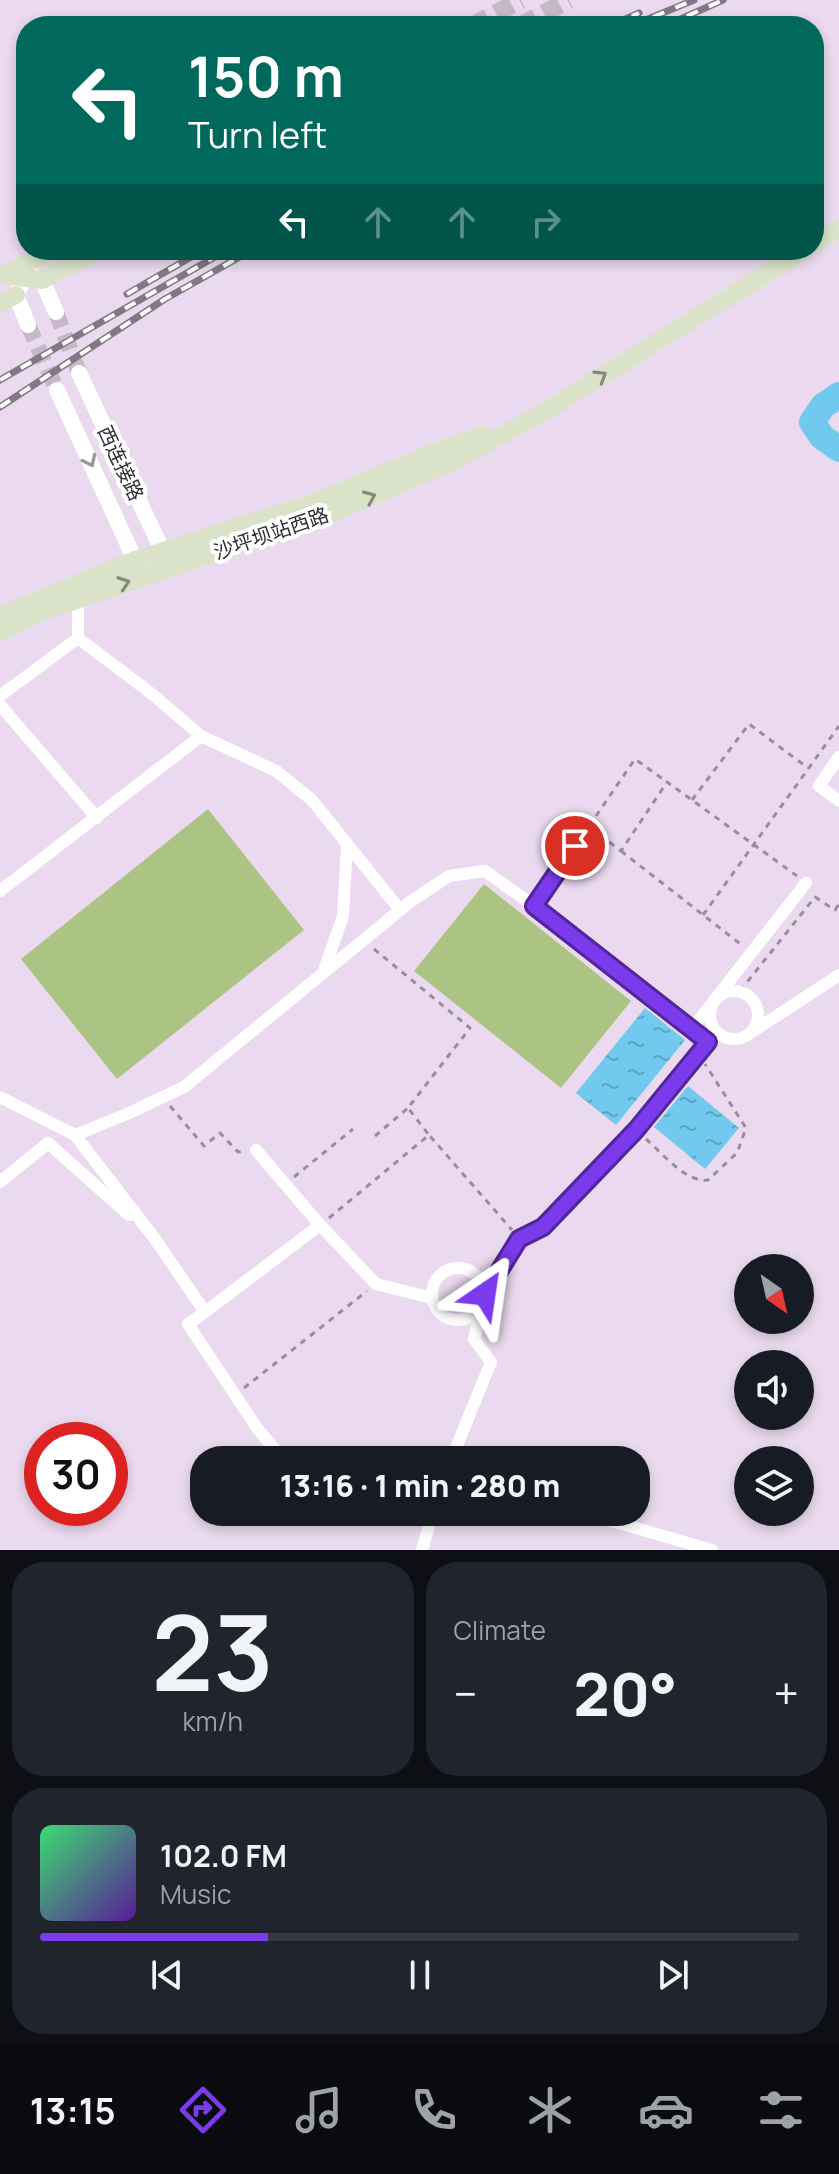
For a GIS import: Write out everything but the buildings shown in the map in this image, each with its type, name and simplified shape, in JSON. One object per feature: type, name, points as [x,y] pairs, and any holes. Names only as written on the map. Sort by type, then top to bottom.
[{"type":"main road","points":[[23,283],[45,260]]},
{"type":"main road","points":[[3,276],[23,283],[76,260]]},
{"type":"main road","name":"沙坪坝站西路","points":[[0,633],[44,611],[320,518],[448,464],[534,418],[789,260]]},
{"type":"main road","name":"沙坪坝站西路","points":[[0,615],[135,560],[312,503],[444,448],[534,418]]},
{"type":"street","points":[[23,283],[56,312]]},
{"type":"street","points":[[23,283],[28,325]]},
{"type":"street","name":"西连接路","points":[[79,373],[163,552]]},
{"type":"street","name":"西连接路","points":[[57,390],[135,560]]},
{"type":"street","points":[[78,599],[78,638]]},
{"type":"street","points":[[0,696],[78,638]]},
{"type":"street","points":[[78,638],[201,736],[276,771],[312,800],[400,910]]},
{"type":"street","points":[[0,705],[97,818]]},
{"type":"street","points":[[2,885],[97,818],[201,736]]},
{"type":"street","points":[[839,757],[819,786],[839,801]]},
{"type":"street","points":[[534,906],[589,827]]},
{"type":"street","points":[[323,973],[343,916],[347,844]]},
{"type":"street","points":[[75,1135],[184,1087],[400,910],[449,876],[485,871],[691,1030],[712,1037],[735,1039],[749,1034],[839,975]]},
{"type":"street","points":[[691,1030],[806,883]]},
{"type":"street","points":[[457,1446],[491,1362],[474,1339],[485,1294],[480,1278],[466,1268],[457,1267],[441,1274],[432,1289],[432,1298],[441,1313],[457,1320],[474,1315],[480,1309],[485,1294],[519,1239],[543,1227],[636,1130],[712,1037],[709,1016],[713,1002],[725,992],[740,991],[753,1000],[758,1014],[749,1034]]},
{"type":"street","points":[[0,1097],[75,1135],[155,1239],[205,1312]]},
{"type":"street","points":[[0,1182],[48,1143],[155,1239]]},
{"type":"street","points":[[256,1150],[376,1284],[432,1298]]},
{"type":"street","points":[[272,1446],[188,1324],[320,1225]]},
{"type":"street","points":[[422,1550],[429,1526]]},
{"type":"street","points":[[629,1526],[712,1550]]},
{"type":"path","points":[[692,800],[749,724],[809,768]]},
{"type":"path","points":[[703,915],[839,726]]},
{"type":"path","points":[[752,954],[589,827],[635,759],[806,883]]},
{"type":"path","points":[[621,851],[667,782]]},
{"type":"path","points":[[740,991],[815,897],[835,910],[839,904]]},
{"type":"path","points":[[364,940],[470,1028],[408,1108],[375,1136]]},
{"type":"path","points":[[636,1130],[692,1178],[702,1182],[737,1153],[746,1128],[698,1054]]},
{"type":"path","points":[[163,1097],[204,1146],[220,1133],[238,1152],[256,1150]]},
{"type":"path","points":[[408,1108],[519,1239]]},
{"type":"path","points":[[285,1185],[353,1129]]},
{"type":"path","points":[[320,1225],[429,1135]]},
{"type":"path","points":[[235,1395],[376,1284]]},
{"type":"green space","points":[[208,809],[304,930],[117,1079],[21,959]]},
{"type":"green space","points":[[484,884],[631,1001],[561,1088],[414,971]]},
{"type":"water","points":[[645,1008],[685,1040],[616,1125],[576,1093]]},
{"type":"water","points":[[688,1086],[739,1128],[705,1169],[654,1127]]},
{"type":"waterway","points":[[839,395],[823,406],[812,422],[822,437],[839,449]]},
{"type":"tunnel","points":[[491,16],[521,0]]},
{"type":"tunnel","points":[[539,16],[569,0]]},
{"type":"tunnel","points":[[56,312],[79,373]]},
{"type":"tunnel","points":[[28,325],[57,390]]},
{"type":"railway","points":[[655,16],[694,0]]},
{"type":"railway","points":[[687,16],[723,0]]},
{"type":"railway","points":[[632,16],[639,13]]},
{"type":"railway","points":[[127,294],[186,260]]},
{"type":"railway","points":[[0,380],[210,260]]},
{"type":"railway","points":[[0,407],[165,299],[234,260]]},
{"type":"route","points":[[485,1294],[519,1239],[543,1227],[636,1130],[708,1042],[534,906],[575,846]]}]
